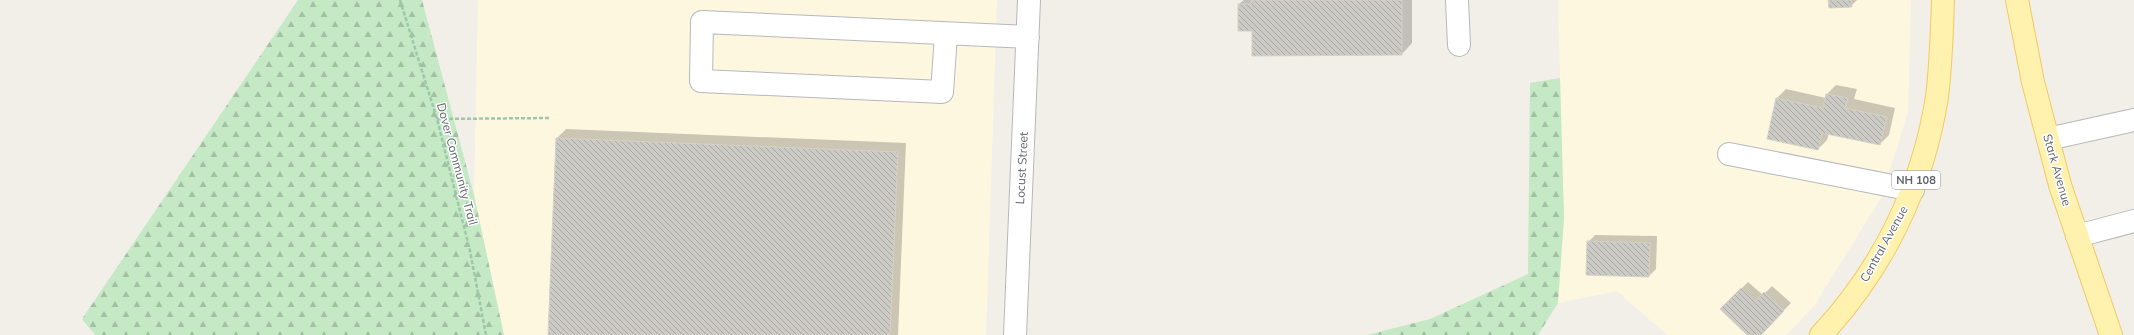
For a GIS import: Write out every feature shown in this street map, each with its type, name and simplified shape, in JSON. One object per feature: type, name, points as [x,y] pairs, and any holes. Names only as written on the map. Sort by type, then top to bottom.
[{"type":"main road","name":"Central Avenue","points":[[1821,335],[1857,291],[1880,257],[1913,190],[1928,140],[1937,96],[1941,51],[1942,0]]},
{"type":"main road","name":"Stark Avenue","points":[[2016,0],[2033,82],[2048,139],[2076,236],[2111,335]]},
{"type":"street","name":"Locust Street","points":[[1015,335],[1029,0]]},
{"type":"street","points":[[1457,0],[1459,45]]},
{"type":"street","points":[[946,34],[942,92],[701,81],[702,22],[1028,38]]},
{"type":"street","points":[[2048,139],[2134,120]]},
{"type":"street","points":[[1729,154],[1913,190]]},
{"type":"street","points":[[2076,236],[2134,222]]},
{"type":"path","name":"Dover Community Trail","points":[[400,0],[437,119],[470,251],[486,335]]},
{"type":"path","points":[[437,119],[549,118]]},
{"type":"shaded area","points":[[478,0],[997,0],[986,335],[504,335],[474,195]]},
{"type":"shaded area","points":[[1558,0],[1911,0],[1908,112],[1881,198],[1814,306],[1786,335],[1667,335],[1617,291],[1558,303],[1564,218]]},
{"type":"green space","points":[[298,0],[422,0],[474,195],[504,335],[95,335],[82,319]]},
{"type":"green space","points":[[1560,78],[1564,218],[1558,303],[1538,335],[1367,335],[1430,319],[1528,274],[1530,83]]},
{"type":"building","points":[[1251,0],[1402,0],[1402,55],[1252,56],[1252,31],[1238,31],[1238,4],[1251,4]]},
{"type":"building","points":[[1828,0],[1851,0],[1852,7],[1829,8]]},
{"type":"building","points":[[1826,94],[1848,98],[1845,108],[1887,117],[1880,145],[1822,133],[1818,150],[1767,139],[1776,98],[1823,108]]},
{"type":"building","points":[[556,138],[898,152],[890,335],[548,335]]},
{"type":"building","points":[[1587,241],[1650,243],[1649,277],[1586,275]]},
{"type":"building","points":[[1741,288],[1755,302],[1764,292],[1784,311],[1761,335],[1747,335],[1720,309]]}]
